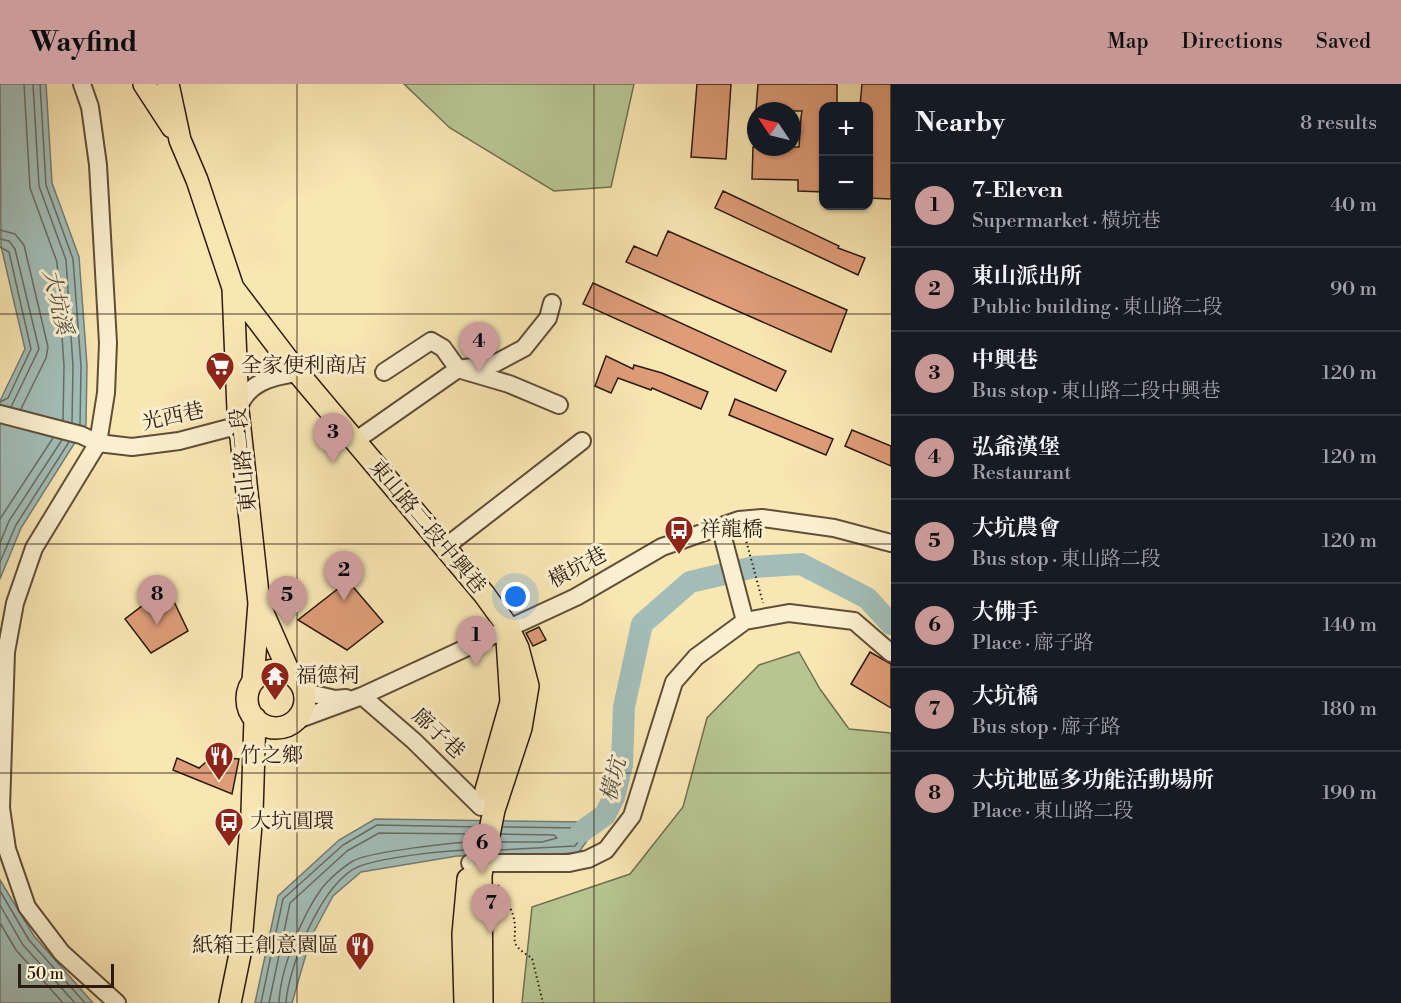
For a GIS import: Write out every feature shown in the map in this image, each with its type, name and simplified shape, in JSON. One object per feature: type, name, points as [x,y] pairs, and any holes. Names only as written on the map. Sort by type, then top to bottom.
[{"type":"main road","name":"東山路二段","points":[[144,84],[180,140],[197,180],[233,288],[239,418],[259,603],[253,680]]},
{"type":"main road","name":"東山路二段","points":[[168,84],[180,140]]},
{"type":"main road","name":"東山路二段中興巷","points":[[233,288],[298,373],[508,627]]},
{"type":"main road","points":[[259,603],[289,672]]},
{"type":"main road","points":[[465,1003],[463,934],[485,810],[511,702],[507,655],[508,627]]},
{"type":"main road","points":[[255,769],[291,723],[306,702],[305,692],[296,677],[289,672],[270,670],[253,680],[247,697],[248,706],[255,718],[267,726],[291,723]]},
{"type":"main road","points":[[230,1003],[240,954],[255,769],[255,718]]},
{"type":"main road","points":[[476,862],[482,1003]]},
{"type":"street","points":[[82,84],[90,106],[98,165],[108,343],[106,393],[98,443],[33,548],[15,603],[6,652],[1,808],[7,849],[27,906],[62,953],[117,1003]]},
{"type":"street","points":[[355,441],[458,369],[494,364],[524,348],[548,318],[552,303]]},
{"type":"street","points":[[384,372],[431,341],[444,348],[458,369],[509,384],[559,405]]},
{"type":"street","points":[[239,418],[242,398],[254,387],[271,378],[298,373]]},
{"type":"street","name":"光西巷","points":[[0,414],[81,435],[98,443],[141,448],[239,418]]},
{"type":"street","points":[[444,548],[582,441]]},
{"type":"street","name":"橫坑巷","points":[[291,723],[362,696],[576,597],[662,547],[720,526],[762,518],[834,528],[891,543]]},
{"type":"street","points":[[720,526],[745,621]]},
{"type":"street","points":[[476,862],[569,863],[588,859],[606,849],[632,816],[674,682],[696,657],[745,621],[789,613],[854,621],[891,653]]},
{"type":"street","points":[[305,692],[335,699],[362,696]]},
{"type":"street","name":"廍子巷","points":[[362,696],[414,741],[485,810]]},
{"type":"path","points":[[740,521],[768,617]]},
{"type":"path","points":[[513,916],[514,942],[518,950],[532,958],[543,1003]]},
{"type":"green space","points":[[404,84],[634,84],[611,187],[554,191],[450,128]]},
{"type":"green space","points":[[799,652],[820,689],[849,729],[891,733],[891,1003],[522,1003],[532,907],[630,874],[683,807],[707,718],[759,665]]},
{"type":"water","name":"大坑溪","points":[[0,84],[46,84],[52,183],[79,257],[87,365],[86,425],[21,528],[0,579],[0,401],[25,349],[1,246]]},
{"type":"water","points":[[605,815],[579,852],[542,856],[457,856],[361,872],[333,896],[311,937],[292,1003],[255,1003],[278,896],[339,840],[375,819],[586,822]]},
{"type":"water","points":[[0,880],[34,936],[93,1003],[0,1003]]},
{"type":"building","points":[[697,84],[731,84],[726,159],[691,157]]},
{"type":"building","points":[[758,84],[837,84],[837,102],[819,102],[819,192],[798,191],[798,180],[752,179],[753,156],[801,156],[801,102],[757,102]]},
{"type":"building","points":[[862,84],[891,84],[891,199],[873,198],[873,102],[860,102]]},
{"type":"building","points":[[723,191],[839,246],[838,248],[865,258],[858,275],[715,208]]},
{"type":"building","points":[[668,231],[847,310],[831,352],[626,262],[634,246],[657,256]]},
{"type":"building","points":[[593,283],[786,371],[776,391],[583,304]]},
{"type":"building","points":[[606,356],[633,369],[634,365],[662,373],[708,392],[701,409],[652,388],[651,390],[618,378],[611,393],[595,386]]},
{"type":"building","points":[[735,399],[833,439],[826,455],[729,415]]},
{"type":"building","points":[[852,430],[891,446],[891,466],[845,446]]},
{"type":"building","points":[[348,581],[383,622],[347,650],[298,620]]},
{"type":"building","points":[[167,587],[188,631],[151,653],[125,619]]},
{"type":"building","points":[[539,627],[546,640],[533,646],[526,633]]},
{"type":"building","points":[[870,652],[891,664],[891,708],[851,684]]},
{"type":"building","name":"竹之鄉","points":[[212,757],[239,759],[232,794],[173,770],[177,758],[199,768]]},
{"type":"waterway","name":"橫坑","points":[[581,832],[605,815],[614,797],[622,765],[624,707],[642,624],[690,582],[754,567],[801,564],[867,598],[891,624]]},
{"type":"place","name":"弘爺漢堡","points":[[479,372]]},
{"type":"place","name":"全家便利商店","points":[[220,392]]},
{"type":"place","name":"中興巷","points":[[333,463]]},
{"type":"place","name":"祥龍橋","points":[[679,556]]},
{"type":"place","name":"東山派出所","points":[[344,601]]},
{"type":"place","name":"大坑地區多功能活動場所","points":[[157,625]]},
{"type":"place","name":"大坑農會","points":[[287,626]]},
{"type":"place","name":"7-Eleven","points":[[476,666]]},
{"type":"place","name":"福德祠","points":[[275,702]]},
{"type":"place","name":"竹之鄉","points":[[219,782]]},
{"type":"place","name":"大坑圓環","points":[[229,848]]},
{"type":"place","name":"大佛手","points":[[482,874]]},
{"type":"place","name":"大坑橋","points":[[491,934]]},
{"type":"place","name":"紙箱王創意園區","points":[[360,972]]}]
